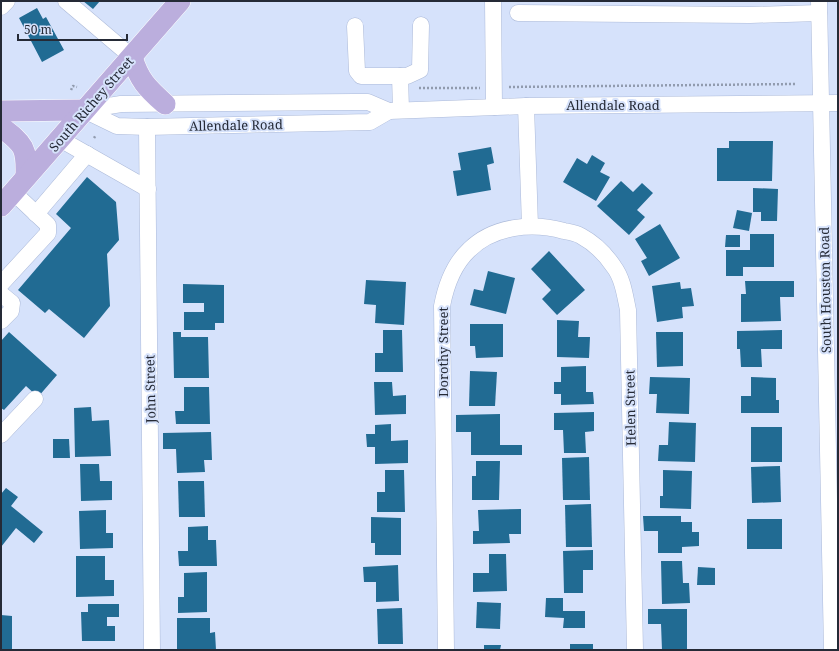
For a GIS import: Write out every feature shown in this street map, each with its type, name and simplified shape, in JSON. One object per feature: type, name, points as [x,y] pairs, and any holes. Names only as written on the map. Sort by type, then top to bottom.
[{"type":"main road","name":"South Richey Street","points":[[7,199],[180,1]]},
{"type":"main road","points":[[132,56],[137,74],[145,85],[165,104]]},
{"type":"main road","name":"Allendale Road","points":[[1,111],[84,110]]},
{"type":"main road","points":[[1,127],[18,139],[27,155],[26,176]]},
{"type":"street","points":[[1,7],[8,1]]},
{"type":"street","points":[[66,1],[132,56]]},
{"type":"street","points":[[493,1],[494,107]]},
{"type":"street","points":[[518,13],[750,15],[819,7]]},
{"type":"street","name":"South Houston Road","points":[[819,7],[835,562],[832,650]]},
{"type":"street","points":[[395,110],[400,82],[407,76],[420,70],[421,25]]},
{"type":"street","points":[[356,26],[357,71],[361,76],[362,102]]},
{"type":"street","points":[[361,76],[400,82]]},
{"type":"street","name":"Allendale Road","points":[[84,110],[121,104],[362,102],[368,102],[395,110],[526,106],[838,104]]},
{"type":"street","points":[[526,106],[530,226]]},
{"type":"street","name":"Allendale Road","points":[[84,110],[117,126],[147,127],[370,122],[395,110]]},
{"type":"street","name":"John Street","points":[[147,127],[152,650]]},
{"type":"street","points":[[60,139],[148,189]]},
{"type":"street","points":[[36,214],[87,154]]},
{"type":"street","points":[[1,284],[48,233],[48,225],[36,214],[7,199]]},
{"type":"street","name":"Dorothy Street","points":[[446,650],[442,306],[446,284],[469,250],[484,238],[505,229],[530,226]]},
{"type":"street","name":"Helen Street","points":[[530,226],[552,228],[580,235],[600,250],[615,268],[622,285],[628,310],[634,650]]},
{"type":"street","points":[[1,294],[12,303],[11,311],[1,321]]},
{"type":"street","points":[[1,435],[35,399]]},
{"type":"path","points":[[400,82],[493,88],[796,84]]},
{"type":"path","points":[[71,90],[73,86],[77,87]]},
{"type":"building","points":[[83,1],[100,1],[93,9]]},
{"type":"building","points":[[37,8],[43,19],[46,17],[64,50],[42,62],[19,18]]},
{"type":"building","points":[[729,141],[773,141],[772,181],[717,181],[717,148],[729,148]]},
{"type":"building","points":[[491,147],[494,163],[487,165],[491,190],[457,196],[453,171],[461,170],[458,153]]},
{"type":"building","points":[[592,155],[605,163],[600,172],[610,177],[596,201],[563,182],[577,158],[587,164]]},
{"type":"building","points":[[87,177],[116,202],[119,240],[107,254],[110,306],[84,338],[49,309],[45,313],[18,290],[71,228],[56,214]]},
{"type":"building","points":[[621,181],[633,192],[642,183],[653,193],[637,210],[645,217],[629,235],[597,206]]},
{"type":"building","points":[[753,188],[778,189],[777,221],[761,221],[761,212],[753,212]]},
{"type":"building","points":[[737,210],[752,213],[749,231],[733,228]]},
{"type":"building","points":[[660,224],[680,258],[649,276],[641,261],[647,258],[635,239]]},
{"type":"building","points":[[750,234],[774,234],[774,267],[743,267],[743,276],[726,276],[726,250],[750,250]]},
{"type":"building","points":[[726,235],[740,235],[740,247],[725,247]]},
{"type":"building","points":[[549,251],[585,290],[557,315],[542,299],[551,290],[531,269]]},
{"type":"building","points":[[488,271],[515,278],[506,314],[470,305],[474,289],[483,291]]},
{"type":"building","points":[[366,280],[406,282],[404,325],[375,323],[376,305],[364,304]]},
{"type":"building","points":[[745,281],[794,281],[794,297],[780,297],[781,321],[741,322],[741,294],[746,294]]},
{"type":"building","points":[[680,282],[681,289],[691,288],[694,306],[682,307],[683,318],[657,322],[652,286]]},
{"type":"building","points":[[183,284],[224,285],[224,323],[215,323],[215,330],[184,330],[184,312],[204,312],[204,303],[183,303]]},
{"type":"building","points":[[557,320],[579,321],[578,337],[590,337],[589,358],[557,357]]},
{"type":"building","points":[[470,324],[503,324],[503,357],[476,358],[475,346],[470,346]]},
{"type":"building","points":[[383,330],[402,330],[403,372],[375,372],[375,353],[383,353]]},
{"type":"building","points":[[782,330],[782,349],[761,349],[762,367],[741,367],[740,349],[737,349],[737,331]]},
{"type":"building","points":[[9,332],[57,375],[38,397],[26,386],[4,410],[1,408],[1,341]]},
{"type":"building","points":[[173,332],[181,332],[181,337],[208,337],[209,378],[174,378]]},
{"type":"building","points":[[656,332],[683,332],[683,366],[657,367]]},
{"type":"building","points":[[586,366],[586,392],[593,392],[594,404],[561,405],[561,394],[554,394],[554,382],[561,382],[561,367]]},
{"type":"building","points":[[470,371],[497,372],[495,406],[469,406]]},
{"type":"building","points":[[650,377],[690,378],[689,414],[656,413],[657,394],[649,394]]},
{"type":"building","points":[[751,377],[776,378],[776,400],[779,400],[779,413],[741,413],[741,396],[751,396]]},
{"type":"building","points":[[374,382],[392,382],[393,396],[406,395],[406,414],[375,415]]},
{"type":"building","points":[[184,387],[209,387],[210,424],[176,424],[175,411],[184,411]]},
{"type":"building","points":[[91,407],[92,421],[109,420],[111,456],[75,457],[74,408]]},
{"type":"building","points":[[594,412],[594,431],[585,432],[586,453],[564,453],[563,430],[554,430],[554,413]]},
{"type":"building","points":[[500,414],[500,445],[522,445],[522,455],[471,455],[471,432],[456,432],[456,415]]},
{"type":"building","points":[[669,422],[696,423],[695,462],[658,461],[659,445],[668,445]]},
{"type":"building","points":[[391,424],[391,441],[408,440],[408,463],[375,464],[375,447],[367,447],[366,434],[375,434],[375,425]]},
{"type":"building","points":[[751,427],[782,427],[782,462],[751,462]]},
{"type":"building","points":[[211,432],[212,460],[204,460],[205,472],[177,473],[176,449],[163,449],[163,433]]},
{"type":"building","points":[[53,439],[69,439],[70,458],[53,458]]},
{"type":"building","points":[[589,457],[590,500],[563,500],[562,458]]},
{"type":"building","points":[[476,461],[500,461],[499,500],[472,500],[472,476],[476,476]]},
{"type":"building","points":[[80,464],[99,464],[100,481],[112,481],[112,500],[81,501]]},
{"type":"building","points":[[780,466],[781,502],[752,503],[751,467]]},
{"type":"building","points":[[385,470],[404,470],[405,512],[377,512],[377,492],[385,492]]},
{"type":"building","points":[[663,470],[692,471],[691,509],[660,508],[660,496],[663,496]]},
{"type":"building","points":[[178,481],[204,481],[205,517],[179,517]]},
{"type":"building","points":[[6,488],[18,497],[11,506],[43,532],[34,543],[16,528],[1,547],[1,494]]},
{"type":"building","points":[[591,504],[592,547],[566,547],[565,505]]},
{"type":"building","points":[[521,509],[521,534],[509,534],[510,543],[473,544],[473,531],[479,531],[478,510]]},
{"type":"building","points":[[106,510],[106,533],[113,533],[113,548],[80,549],[79,511]]},
{"type":"building","points":[[643,516],[681,516],[681,522],[692,522],[692,532],[699,532],[699,546],[682,547],[682,553],[658,553],[658,531],[644,531]]},
{"type":"building","points":[[371,517],[401,518],[401,555],[375,555],[375,543],[371,543]]},
{"type":"building","points":[[747,519],[782,519],[782,549],[747,549]]},
{"type":"building","points":[[208,526],[208,540],[216,540],[217,566],[179,566],[178,551],[188,551],[188,527]]},
{"type":"building","points":[[593,550],[593,570],[583,570],[583,593],[564,593],[563,551]]},
{"type":"building","points":[[489,554],[506,554],[507,591],[473,592],[473,573],[489,573]]},
{"type":"building","points":[[76,556],[105,556],[105,580],[114,580],[114,596],[76,597]]},
{"type":"building","points":[[661,561],[682,561],[683,583],[689,583],[690,603],[662,604]]},
{"type":"building","points":[[398,565],[399,601],[376,602],[376,582],[364,582],[363,567]]},
{"type":"building","points":[[698,567],[715,568],[715,585],[697,585]]},
{"type":"building","points":[[207,572],[207,612],[178,613],[178,597],[184,597],[184,573]]},
{"type":"building","points":[[546,598],[563,598],[563,611],[585,611],[585,628],[563,628],[564,618],[545,617]]},
{"type":"building","points":[[477,602],[501,603],[500,629],[476,628]]},
{"type":"building","points":[[88,604],[119,604],[119,617],[107,617],[107,626],[115,626],[115,641],[82,641],[81,612],[88,612]]},
{"type":"building","points":[[402,608],[403,644],[378,644],[377,609]]},
{"type":"building","points":[[648,609],[687,609],[687,650],[662,650],[661,624],[648,624]]},
{"type":"building","points":[[1,615],[12,616],[12,650],[1,650]]},
{"type":"building","points":[[177,618],[210,618],[210,633],[215,632],[216,650],[177,650]]},
{"type":"building","points":[[570,644],[593,644],[593,650],[570,650]]},
{"type":"building","points":[[484,645],[501,645],[500,650],[484,650]]}]
